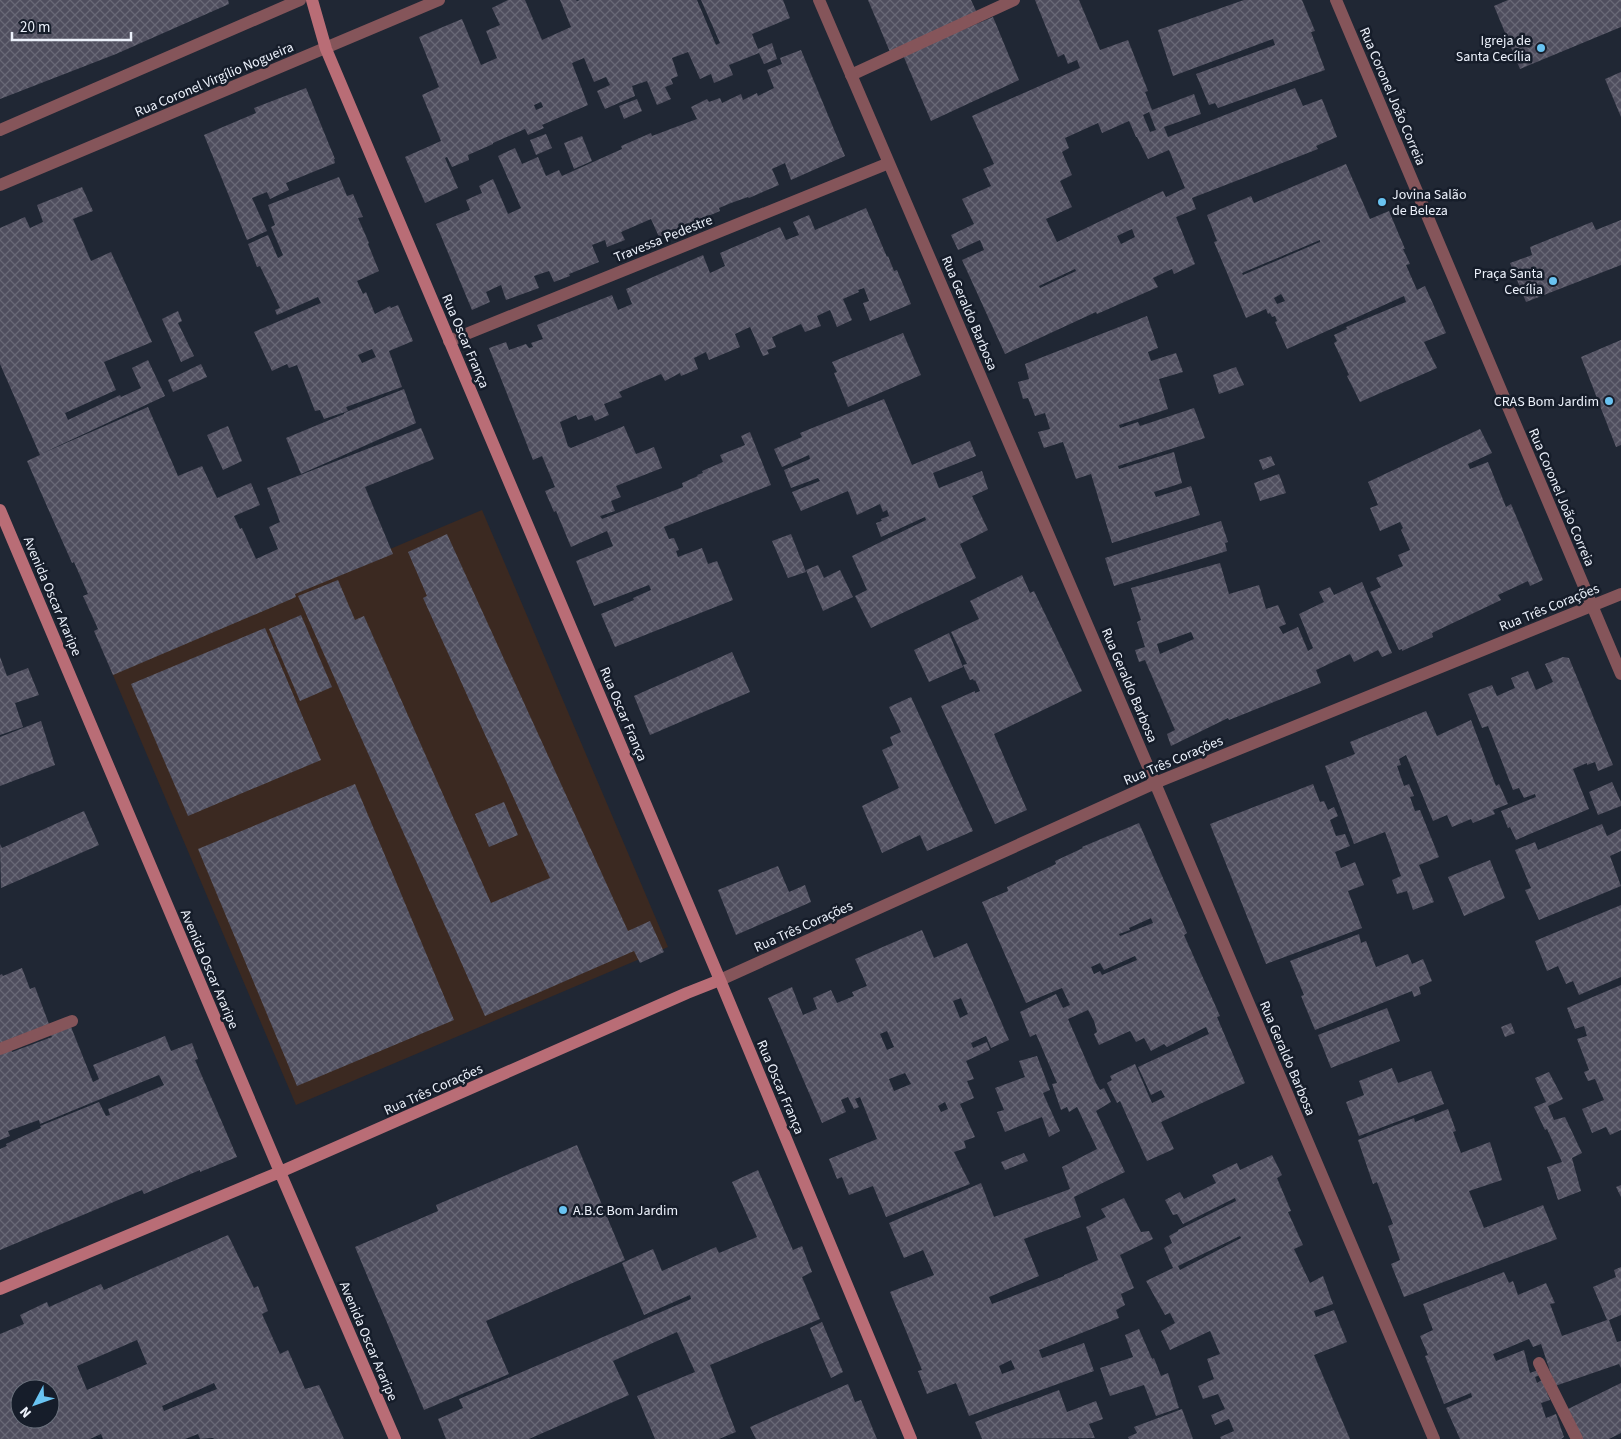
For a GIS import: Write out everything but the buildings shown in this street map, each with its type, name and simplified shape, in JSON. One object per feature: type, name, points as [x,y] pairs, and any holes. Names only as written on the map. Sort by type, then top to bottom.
[{"type":"street","points":[[0,130],[300,0]]},
{"type":"street","name":"Rua Oscar França","points":[[312,0],[326,49],[720,980],[911,1439]]},
{"type":"street","name":"Rua Coronel Virgílio Nogueira","points":[[0,184],[326,49],[439,0]]},
{"type":"street","name":"Rua Geraldo Barbosa","points":[[819,0],[1155,782],[1434,1439]]},
{"type":"street","points":[[852,75],[1014,0]]},
{"type":"street","name":"Rua Coronel João Correia","points":[[1336,0],[1621,674]]},
{"type":"street","name":"Travessa Pedestre","points":[[449,341],[889,163]]},
{"type":"street","name":"Avenida Oscar Araripe","points":[[0,510],[395,1439]]},
{"type":"street","name":"Rua Três Corações","points":[[0,1289],[280,1172],[720,980],[1155,782],[1621,594]]},
{"type":"street","points":[[0,1049],[72,1021]]},
{"type":"street","points":[[1539,1363],[1577,1439]]},
{"type":"shaded area","points":[[482,510],[668,947],[296,1105],[110,668]]},
{"type":"place","name":"Igreja de Santa Cecília","points":[[1541,48]]},
{"type":"place","name":"Jovina Salão de Beleza","points":[[1382,202]]},
{"type":"place","name":"Praça Santa Cecília","points":[[1553,281]]},
{"type":"place","name":"CRAS Bom Jardim","points":[[1609,401]]},
{"type":"place","name":"A.B.C Bom Jardim","points":[[563,1210]]}]
